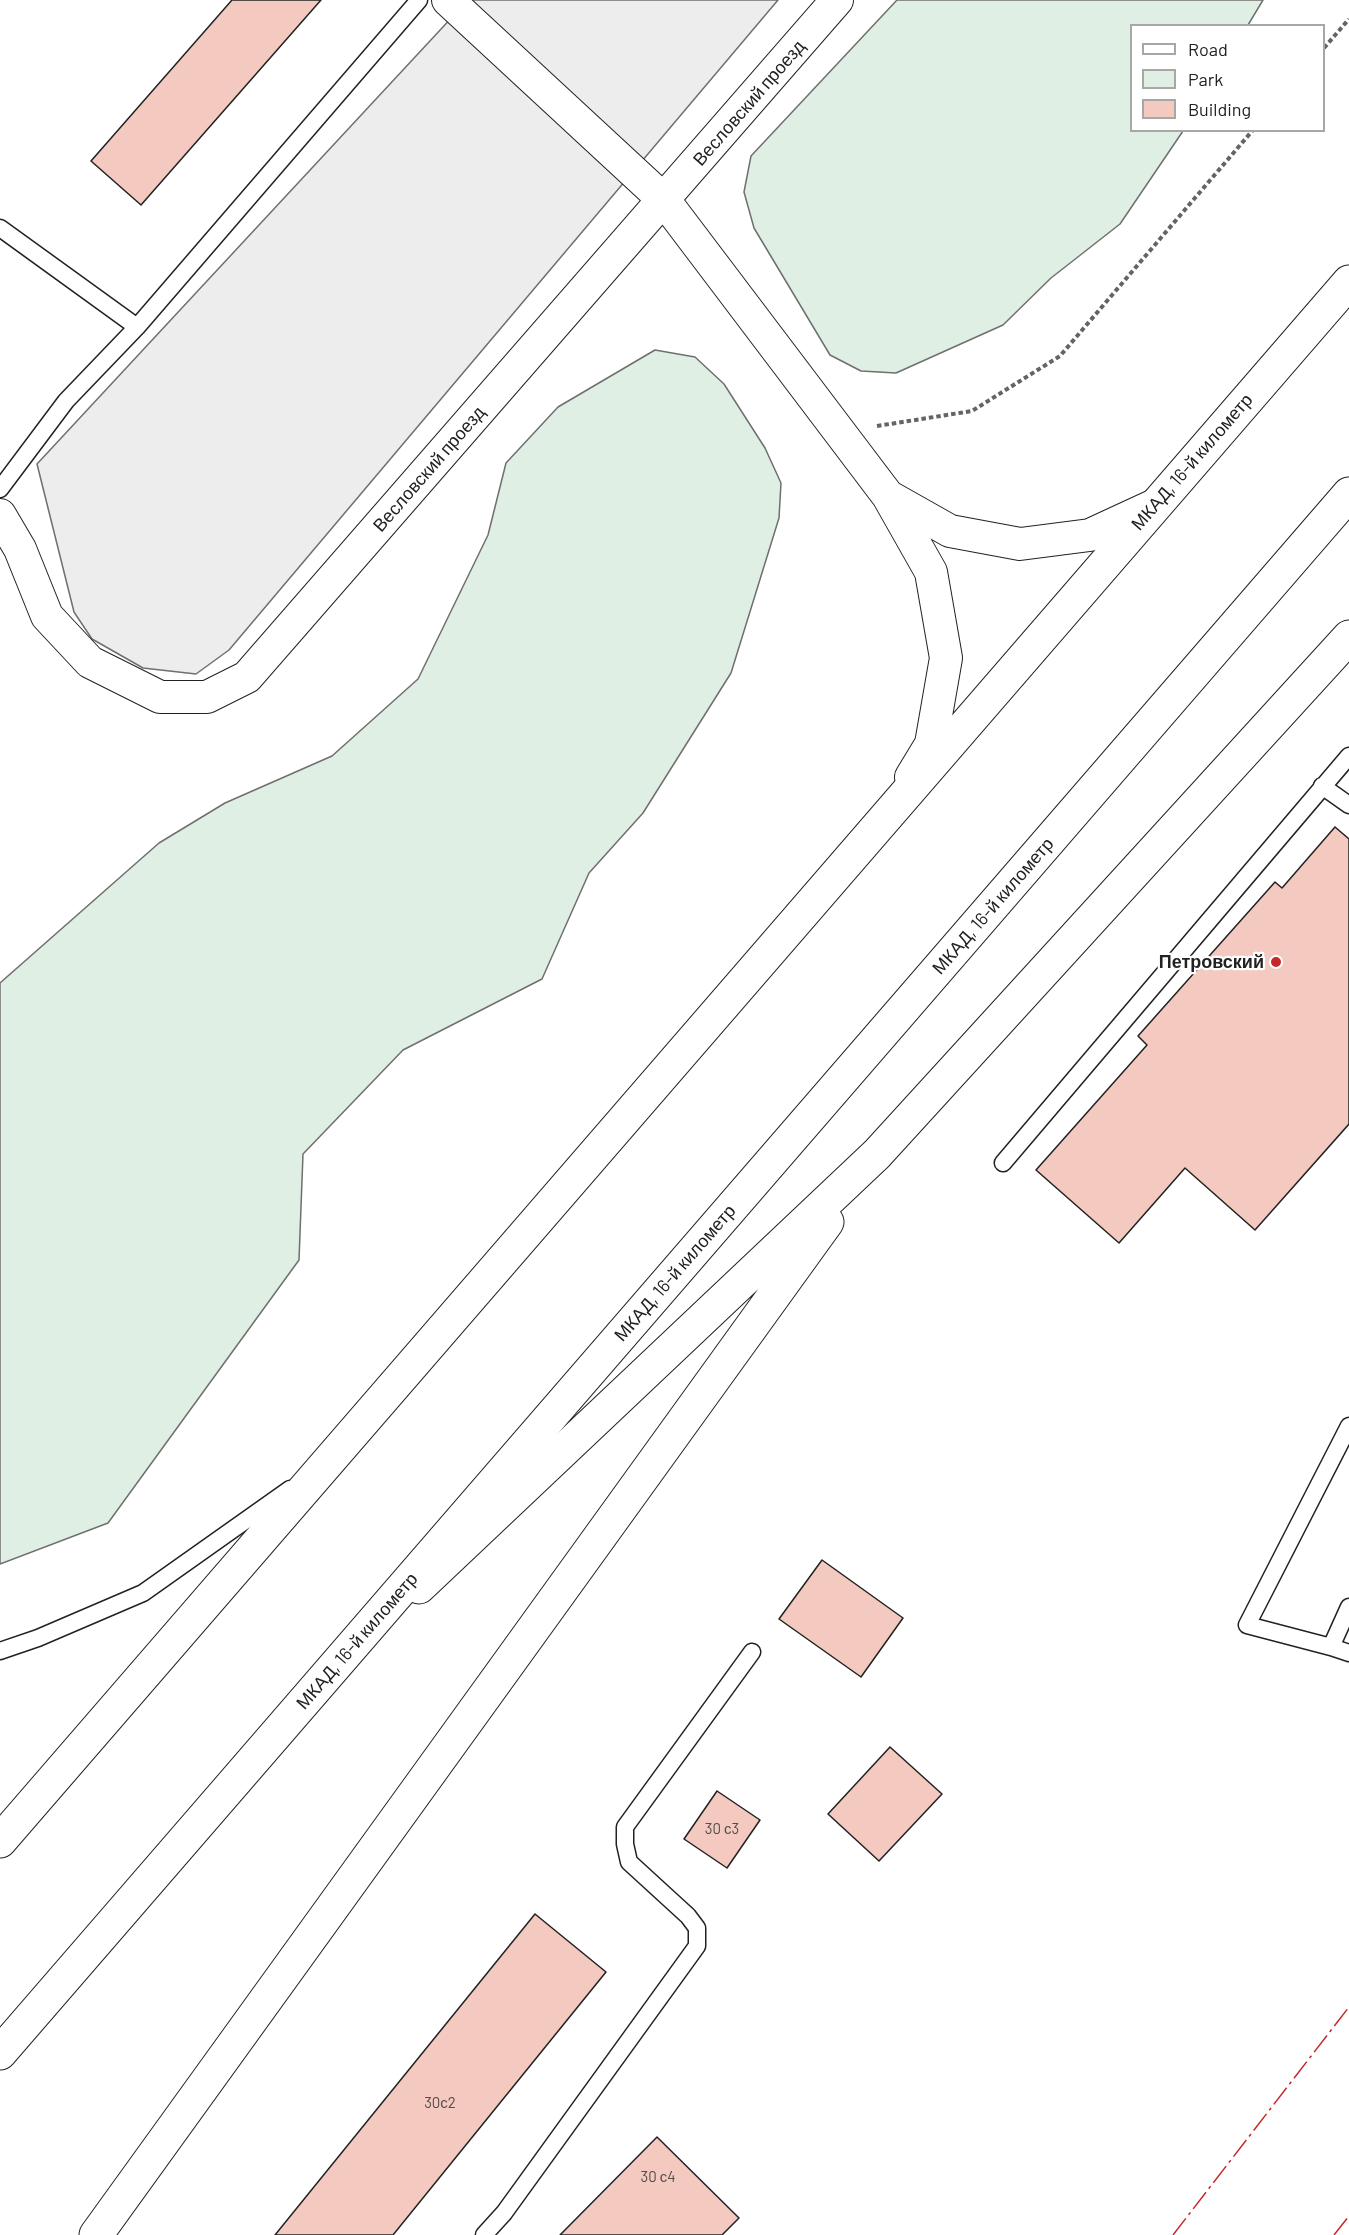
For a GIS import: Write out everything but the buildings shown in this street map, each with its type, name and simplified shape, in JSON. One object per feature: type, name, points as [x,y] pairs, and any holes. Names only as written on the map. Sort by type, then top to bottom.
[{"type":"main road","name":"МКАД, 16-й километр","points":[[0,1841],[1349,282]]},
{"type":"main road","name":"МКАД, 16-й километр","points":[[0,2053],[1349,494]]},
{"type":"main road","points":[[333,1668],[877,1154],[1349,637]]},
{"type":"main road","points":[[96,2235],[877,1154]]},
{"type":"street","points":[[448,0],[664,200],[888,496],[931,572],[946,658],[931,744],[886,819]]},
{"type":"street","name":"Весловский проезд","points":[[0,515],[20,549],[47,616],[90,662],[160,697],[207,697],[247,677],[837,0]]},
{"type":"street","points":[[888,496],[950,531],[1020,544],[1090,535],[1155,505]]},
{"type":"lane","points":[[0,489],[66,401],[137,327],[419,0]]},
{"type":"lane","points":[[0,228],[137,327]]},
{"type":"lane","points":[[1003,1162],[1349,756]]},
{"type":"lane","points":[[1322,786],[1349,805]]},
{"type":"lane","points":[[1349,1426],[1247,1625],[1349,1653]]},
{"type":"lane","points":[[0,1651],[38,1638],[143,1593],[330,1460]]},
{"type":"lane","points":[[1331,1647],[1349,1607]]},
{"type":"lane","points":[[484,2235],[504,2213],[697,1946],[697,1928],[688,1916],[629,1863],[625,1844],[625,1827],[752,1652]]},
{"type":"path","points":[[1325,46],[1349,19]]},
{"type":"path","points":[[838,432],[972,411],[1059,356],[1251,132]]},
{"type":"green space","points":[[897,0],[1263,0],[1249,24],[1130,24],[1130,132],[1182,132],[1120,224],[1051,278],[1003,325],[896,373],[861,371],[830,355],[754,228],[744,192],[751,156]]},
{"type":"green space","points":[[655,350],[695,357],[724,384],[765,448],[781,483],[779,518],[731,673],[643,813],[589,873],[542,979],[403,1050],[303,1154],[299,1260],[108,1523],[0,1564],[0,983],[159,843],[225,803],[332,756],[418,679],[488,535],[506,463],[558,407]]},
{"type":"shaded area","points":[[468,0],[778,0],[229,650],[196,674],[143,668],[92,639],[74,612],[37,464]]},
{"type":"power","points":[[1173,2235],[1349,2007]]},
{"type":"power","points":[[1334,2235],[1349,2216]]},
{"type":"place","name":"Петровский","points":[[1276,962]]}]
